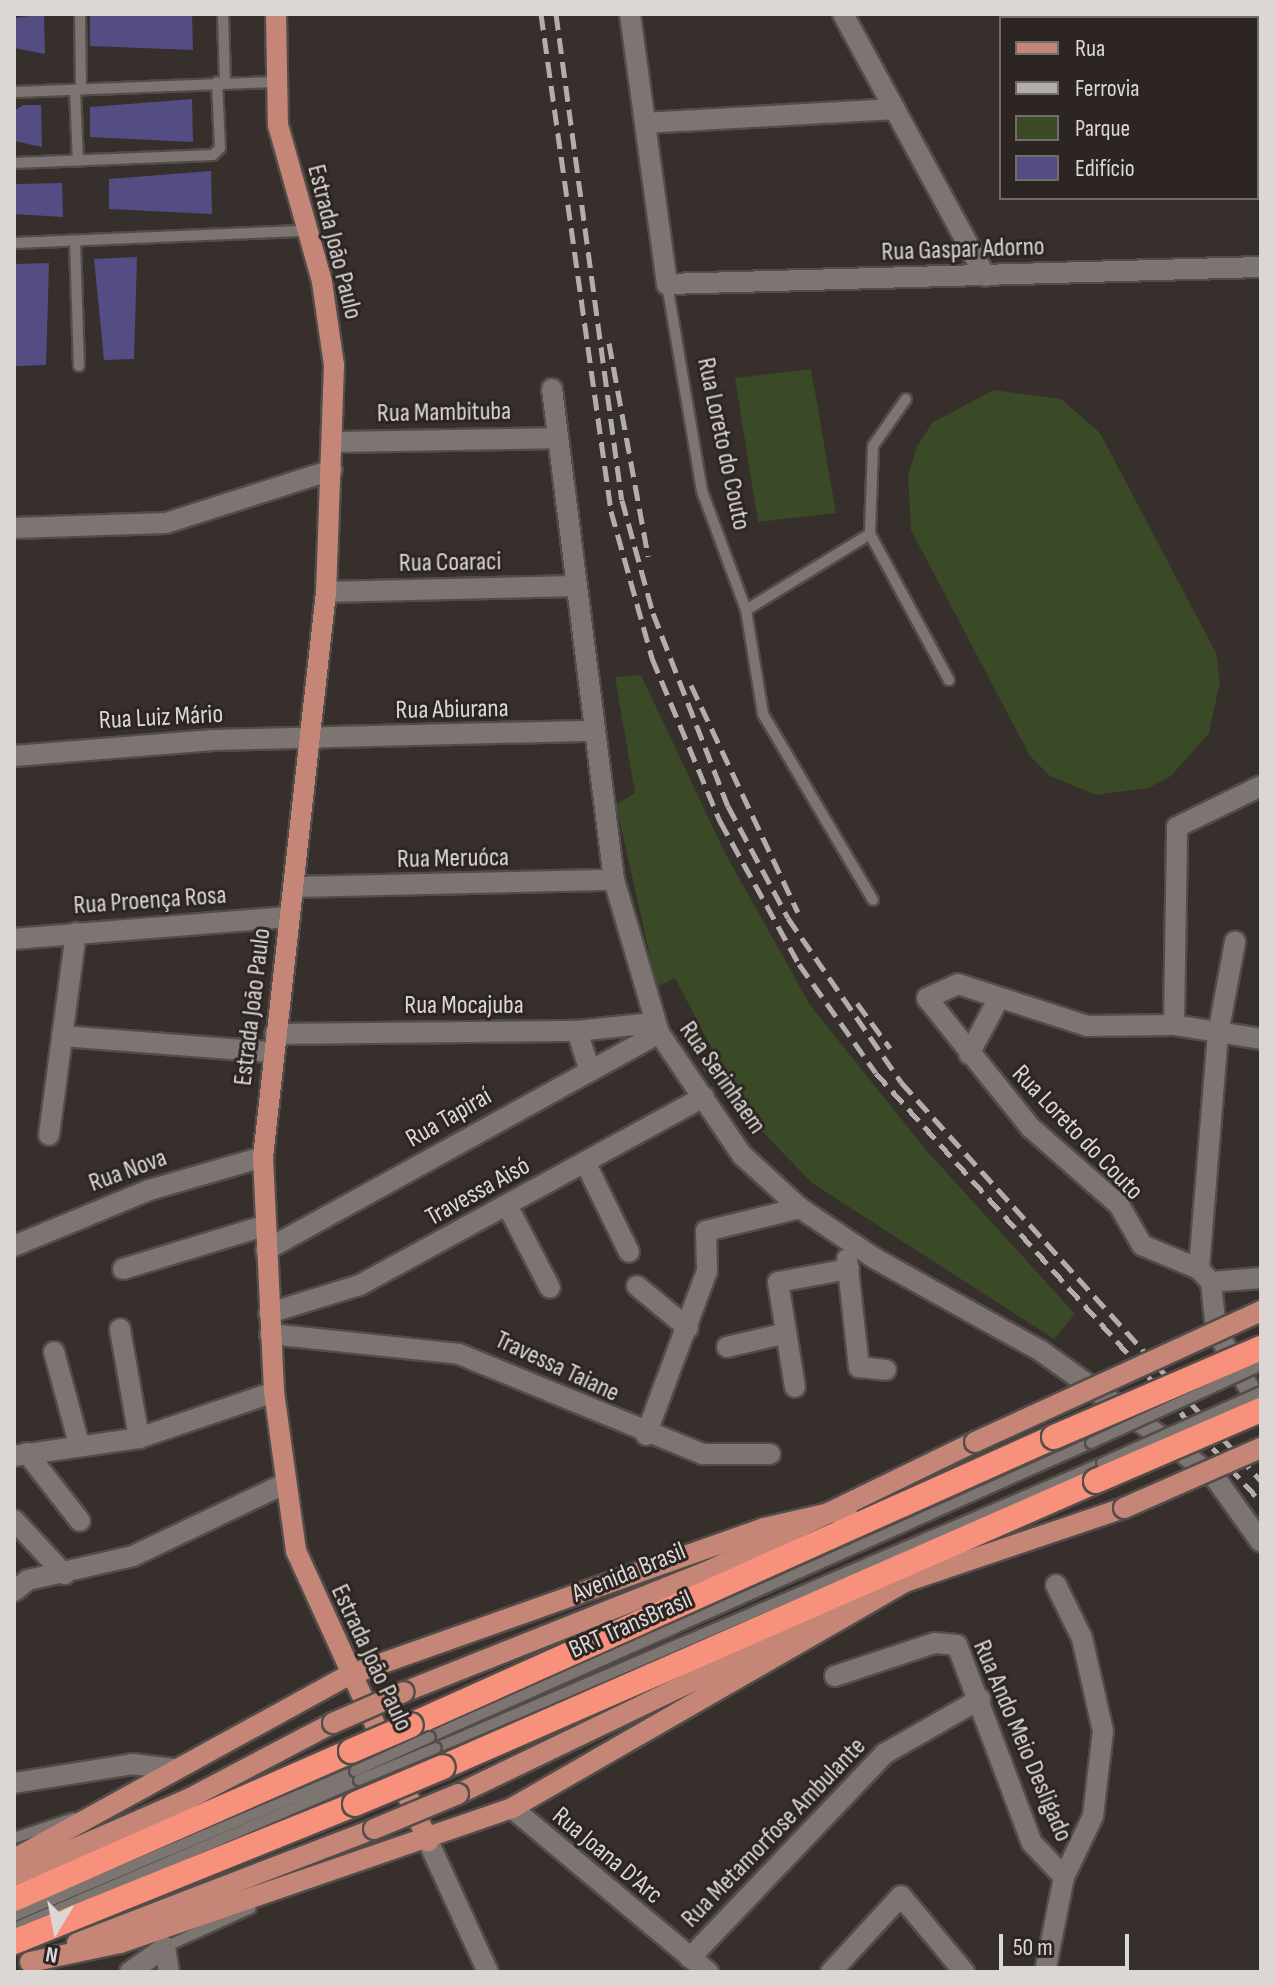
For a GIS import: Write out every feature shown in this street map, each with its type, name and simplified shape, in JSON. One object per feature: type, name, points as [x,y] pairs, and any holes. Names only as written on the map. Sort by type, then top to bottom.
[{"type":"highway","name":"Avenida Brasil","points":[[14,1899],[355,1777],[430,1744],[1054,1437],[1261,1348]]},
{"type":"highway","name":"Avenida Brasil","points":[[14,1942],[355,1777],[430,1744],[1099,1472],[1261,1410]]},
{"type":"main road","name":"Estrada João Paulo","points":[[276,14],[278,125],[329,321],[333,442],[326,592],[263,1157],[274,1392],[282,1485],[296,1551],[349,1675],[428,1841]]},
{"type":"main road","name":"Avenida Brasil","points":[[14,1875],[190,1798],[333,1723],[847,1509],[975,1442],[1261,1311]]},
{"type":"main road","points":[[22,1965],[458,1794],[914,1577],[1124,1508],[1261,1448]]},
{"type":"main road","points":[[14,1859],[349,1675],[764,1528],[847,1509]]},
{"type":"main road","points":[[22,1965],[120,1943],[302,1879],[428,1841],[512,1808],[914,1577]]},
{"type":"street","name":"Rua Loreto do Couto","points":[[630,14],[667,284]]},
{"type":"street","points":[[843,14],[985,276]]},
{"type":"street","points":[[645,123],[895,109]]},
{"type":"street","name":"Rua Gaspar Adorno","points":[[667,284],[1261,267]]},
{"type":"street","name":"Rua Serinhaem","points":[[552,389],[614,880],[656,1028],[742,1155],[800,1208],[843,1239],[1041,1351],[1166,1440],[1216,1479],[1261,1542]]},
{"type":"street","name":"Rua Mambituba","points":[[333,442],[556,438]]},
{"type":"street","points":[[14,528],[166,523],[332,470]]},
{"type":"street","name":"Rua Coaraci","points":[[326,592],[576,586]]},
{"type":"street","name":"Rua Abiurana","points":[[311,739],[594,731]]},
{"type":"street","name":"Rua Luiz Mário","points":[[14,756],[311,739]]},
{"type":"street","points":[[1174,1025],[1174,844],[1182,822],[1261,786]]},
{"type":"street","name":"Rua Meruóca","points":[[294,887],[614,880]]},
{"type":"street","name":"Rua Proença Rosa","points":[[14,939],[290,917]]},
{"type":"street","points":[[49,1135],[76,933]]},
{"type":"street","points":[[1235,942],[1218,1034],[1205,1276],[1216,1330],[1261,1410]]},
{"type":"street","name":"Rua Loreto do Couto","points":[[998,1000],[958,984],[930,993],[927,1002],[1052,1149],[1119,1205],[1142,1245],[1205,1276],[1261,1278]]},
{"type":"street","points":[[969,1054],[998,1000],[1087,1026],[1174,1025],[1261,1039]]},
{"type":"street","name":"Rua Mocajuba","points":[[62,1036],[274,1043],[656,1028]]},
{"type":"street","name":"Rua Tapiraí","points":[[266,1250],[656,1028]]},
{"type":"street","points":[[577,1031],[589,1068]]},
{"type":"street","name":"Travessa Aisó","points":[[269,1313],[360,1285],[704,1097]]},
{"type":"street","name":"Rua Nova","points":[[14,1246],[149,1190],[263,1157]]},
{"type":"street","points":[[585,1162],[629,1252]]},
{"type":"street","points":[[507,1205],[550,1288]]},
{"type":"street","points":[[646,1435],[707,1271],[706,1231],[800,1208]]},
{"type":"street","points":[[123,1269],[264,1226]]},
{"type":"street","points":[[843,1239],[859,1367],[886,1370]]},
{"type":"street","points":[[795,1387],[778,1282],[849,1269]]},
{"type":"street","points":[[637,1286],[688,1328]]},
{"type":"street","points":[[120,1329],[139,1438]]},
{"type":"street","points":[[727,1347],[786,1333]]},
{"type":"street","name":"Travessa Taiane","points":[[270,1334],[393,1342],[484,1360],[646,1435],[703,1454],[770,1454]]},
{"type":"street","points":[[54,1352],[79,1444]]},
{"type":"street","points":[[20,1454],[139,1438],[274,1392]]},
{"type":"street","points":[[20,1454],[80,1521]]},
{"type":"street","points":[[14,1591],[28,1580],[133,1556],[282,1485]]},
{"type":"street","points":[[14,1520],[64,1574]]},
{"type":"street","points":[[1056,1585],[1082,1638],[1103,1731],[1093,1816],[1064,1877]]},
{"type":"street","name":"Rua Ando Meio Desligado","points":[[835,1676],[951,1641],[980,1699],[1032,1843],[1064,1877],[1045,1972]]},
{"type":"street","name":"Rua Metamorfose Ambulante","points":[[690,1958],[884,1754],[980,1699]]},
{"type":"street","points":[[14,1783],[132,1764],[174,1769]]},
{"type":"street","name":"Rua Joana D'Arc","points":[[512,1808],[708,1972]]},
{"type":"street","name":"Estrada João Paulo","points":[[428,1841],[488,1972]]},
{"type":"street","points":[[831,1972],[901,1896],[964,1972]]},
{"type":"street","points":[[130,1972],[165,1947],[169,1972]]},
{"type":"lane","points":[[78,161],[80,14]]},
{"type":"lane","points":[[14,163],[213,155],[220,148],[223,14]]},
{"type":"lane","points":[[14,92],[275,82]]},
{"type":"lane","points":[[14,243],[306,231]]},
{"type":"lane","points":[[75,241],[79,366]]},
{"type":"lane","name":"Rua Loreto do Couto","points":[[667,284],[702,491],[746,610],[763,714],[873,900]]},
{"type":"lane","points":[[906,399],[873,446],[870,534],[949,680]]},
{"type":"lane","points":[[746,610],[870,534]]},
{"type":"lane","name":"BRT TransBrasil","points":[[430,1744],[1261,1365]]},
{"type":"lane","points":[[1099,1472],[1261,1392]]},
{"type":"lane","points":[[14,1916],[355,1777]]},
{"type":"lane","points":[[14,1928],[355,1777]]},
{"type":"lane","points":[[14,1838],[99,1814]]},
{"type":"lane","points":[[165,1947],[286,1895],[302,1879]]},
{"type":"green space","points":[[811,369],[836,513],[758,522],[735,378]]},
{"type":"green space","points":[[994,390],[1061,399],[1100,433],[1216,653],[1220,682],[1209,733],[1171,776],[1148,788],[1096,795],[1050,776],[1030,756],[911,530],[908,476],[917,446],[933,422]]},
{"type":"green space","points":[[641,675],[724,851],[810,1005],[926,1150],[1075,1314],[1054,1339],[812,1183],[702,1069],[712,1049],[675,978],[657,987],[616,805],[635,793],[615,677]]},
{"type":"building","points":[[44,14],[45,54],[14,48],[14,18]]},
{"type":"building","points":[[90,14],[192,14],[193,50],[90,46]]},
{"type":"building","points":[[192,99],[193,142],[90,137],[90,107]]},
{"type":"building","points":[[23,105],[41,105],[42,147],[14,141],[14,111]]},
{"type":"building","points":[[211,171],[212,214],[109,209],[109,179]]},
{"type":"building","points":[[62,183],[63,217],[14,214],[14,184]]},
{"type":"building","points":[[137,257],[134,359],[104,360],[94,259]]},
{"type":"building","points":[[49,263],[46,365],[16,366],[14,264]]},
{"type":"railway","points":[[541,14],[611,511],[652,658],[720,821],[799,964],[876,1073],[1261,1502]]},
{"type":"railway","points":[[556,14],[622,500],[653,613],[728,806],[788,918],[901,1082],[1261,1481]]},
{"type":"railway","points":[[609,343],[648,556]]},
{"type":"railway","points":[[691,685],[798,912]]},
{"type":"railway","points":[[857,1003],[890,1048]]}]
